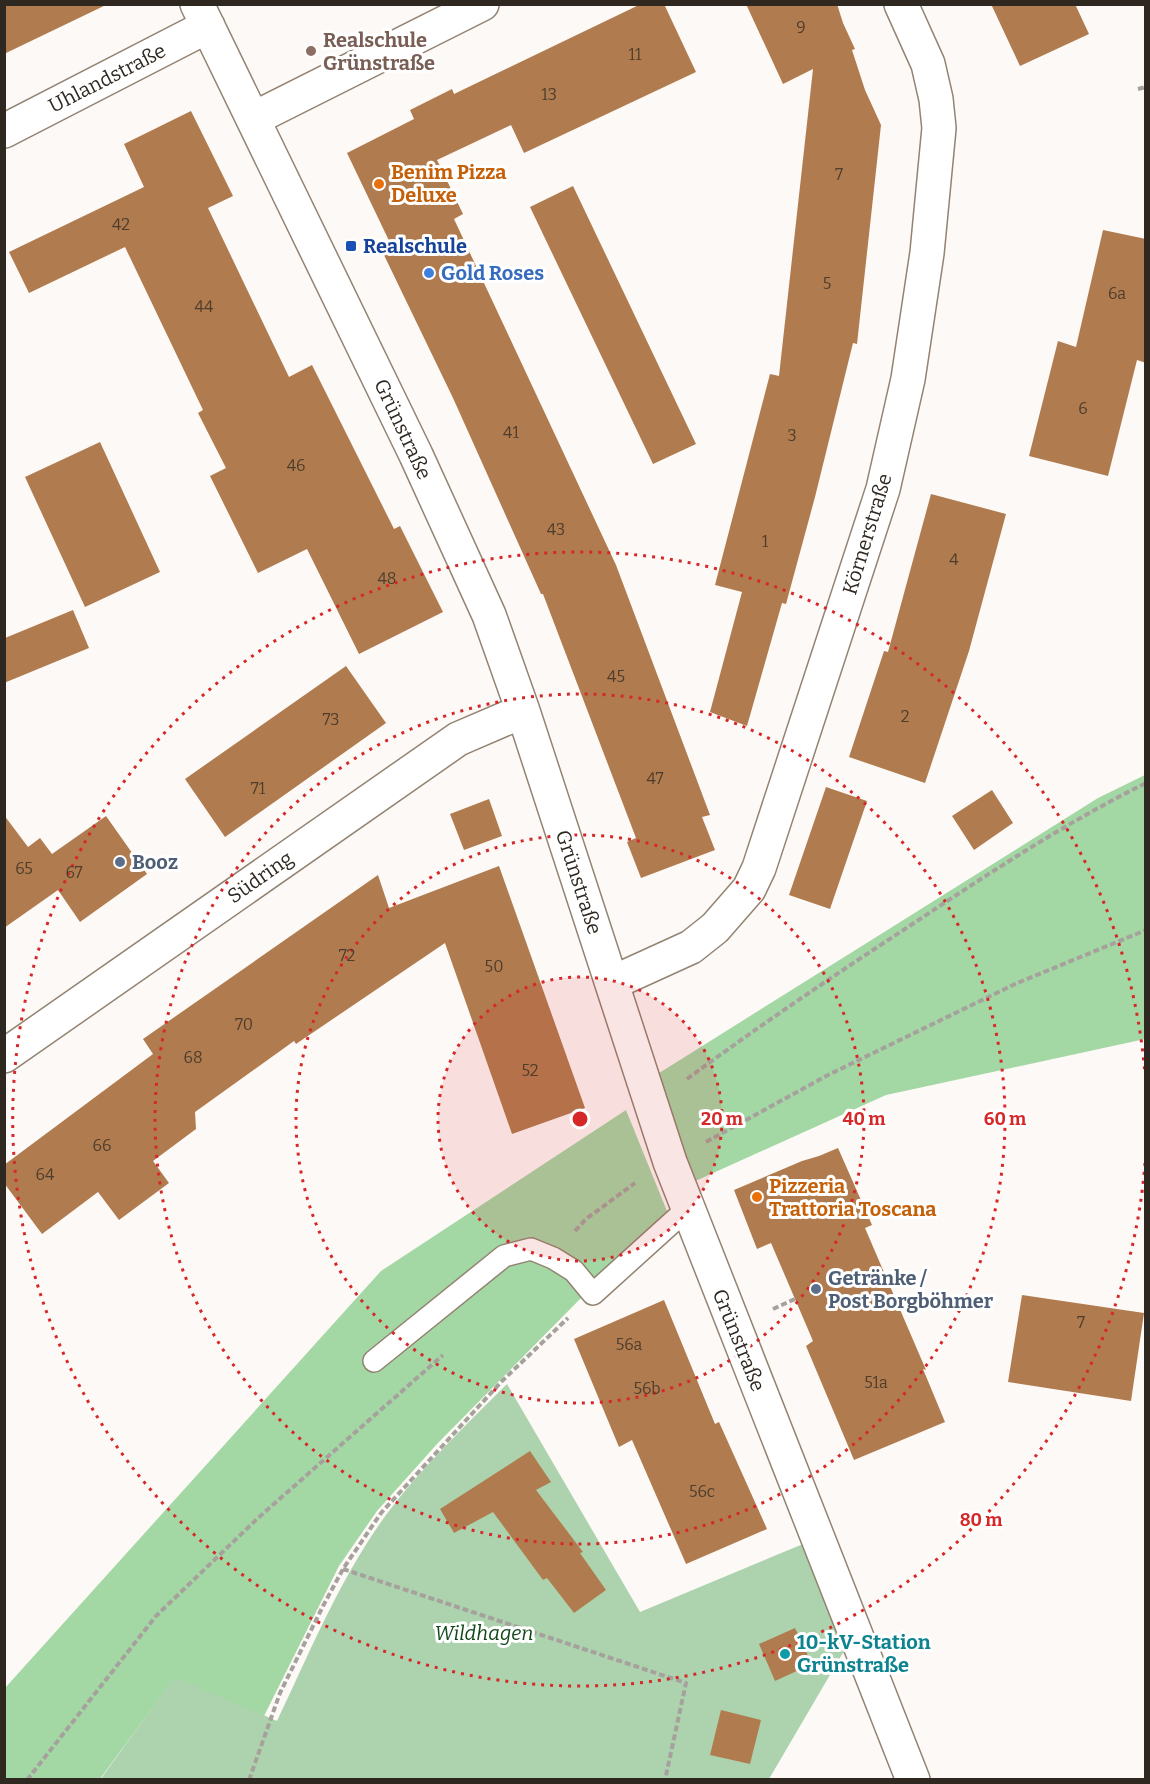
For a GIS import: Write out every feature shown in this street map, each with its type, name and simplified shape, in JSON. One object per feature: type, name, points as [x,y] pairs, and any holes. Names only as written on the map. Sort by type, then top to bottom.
[{"type":"street","points":[[253,119],[482,4]]},
{"type":"street","name":"Körnerstraße","points":[[612,983],[692,947],[715,928],[749,889],[759,868],[884,489],[908,379],[927,253],[939,128],[936,99],[928,64],[901,4]]},
{"type":"street","name":"Grünstraße","points":[[203,15],[421,466],[489,615],[523,711],[651,1107],[687,1209],[913,1779]]},
{"type":"street","name":"Uhlandstraße","points":[[4,131],[203,15]]},
{"type":"street","name":"Südring","points":[[4,1056],[458,739],[523,711]]},
{"type":"lane","points":[[374,1361],[504,1256],[531,1249],[553,1258],[574,1271],[593,1294],[687,1209]]},
{"type":"path","points":[[1138,88],[1146,87]]},
{"type":"path","points":[[651,1107],[752,1031],[974,883],[1102,805],[1146,783]]},
{"type":"path","points":[[709,1141],[828,1075],[1015,984],[1146,930]]},
{"type":"path","points":[[249,1779],[280,1693],[323,1606],[343,1569],[381,1513],[502,1382],[593,1294]]},
{"type":"path","points":[[27,1779],[156,1616],[258,1518],[369,1420]]},
{"type":"path","points":[[343,1569],[686,1683],[665,1779]]},
{"type":"green space","points":[[1145,775],[1145,1039],[886,1095],[691,1183],[648,1080],[1098,798]]},
{"type":"green space","points":[[626,1110],[671,1221],[583,1296],[437,1444],[377,1511],[339,1566],[264,1716],[175,1677],[100,1779],[5,1780],[5,1688],[381,1271]]},
{"type":"green space","name":"Wildhagen","points":[[507,1384],[640,1612],[803,1544],[844,1651],[769,1779],[100,1780],[175,1676],[277,1721],[340,1590],[369,1539],[414,1481]]},
{"type":"building","points":[[4,4],[108,4],[4,54]]},
{"type":"building","points":[[641,4],[664,4],[696,72],[524,153],[511,125],[437,160],[463,214],[454,219],[616,565],[710,815],[702,817],[715,850],[641,878],[627,842],[636,838],[543,594],[541,594],[453,398],[383,253],[393,249],[347,153],[414,119],[410,110],[452,89],[454,94]]},
{"type":"building","points":[[746,4],[837,4],[855,49],[852,50],[865,90],[881,125],[857,344],[853,343],[786,604],[782,603],[747,726],[710,712],[742,592],[715,585],[770,374],[779,376],[813,69],[783,84]]},
{"type":"building","points":[[991,4],[1075,4],[1089,34],[1020,66]]},
{"type":"building","points":[[191,111],[233,196],[208,208],[289,377],[312,365],[394,529],[400,526],[443,612],[359,654],[307,549],[258,573],[210,476],[226,468],[198,413],[203,410],[125,247],[29,293],[9,252],[144,187],[124,144]]},
{"type":"building","points":[[573,186],[696,444],[653,464],[530,207]]},
{"type":"building","points":[[1103,230],[1146,239],[1146,363],[1137,360],[1108,476],[1029,456],[1058,341],[1076,347]]},
{"type":"building","points":[[100,442],[160,572],[85,607],[25,477]]},
{"type":"building","points":[[931,494],[1006,514],[969,651],[925,783],[849,757],[884,651],[888,652]]},
{"type":"building","points":[[73,610],[89,648],[4,683],[5,638]]},
{"type":"building","points":[[346,666],[386,723],[225,837],[185,779]]},
{"type":"building","points":[[826,787],[867,801],[830,909],[789,895]]},
{"type":"building","points":[[992,790],[1013,823],[974,850],[952,816]]},
{"type":"building","points":[[489,799],[502,836],[464,850],[450,814]]},
{"type":"building","points":[[4,815],[28,847],[40,838],[52,854],[106,816],[147,874],[80,922],[58,890],[4,928]]},
{"type":"building","points":[[499,866],[585,1108],[512,1134],[445,943],[296,1044],[294,1041],[195,1112],[196,1129],[153,1161],[169,1183],[119,1220],[98,1192],[42,1234],[4,1183],[4,1165],[153,1054],[143,1039],[378,875],[389,908]]},
{"type":"building","points":[[838,1148],[872,1225],[865,1228],[926,1370],[923,1369],[945,1422],[854,1460],[806,1346],[813,1341],[771,1243],[757,1249],[734,1190]]},
{"type":"building","points":[[1022,1295],[1144,1313],[1131,1401],[1008,1382]]},
{"type":"building","points":[[664,1300],[715,1424],[719,1422],[767,1529],[686,1564],[632,1440],[619,1447],[574,1339]]},
{"type":"building","points":[[530,1451],[551,1482],[536,1490],[583,1552],[580,1553],[606,1590],[574,1613],[547,1578],[543,1580],[493,1512],[454,1533],[440,1509]]},
{"type":"building","name":"10-kV-Station Grünstraße","points":[[795,1628],[812,1664],[775,1681],[759,1644]]},
{"type":"building","points":[[721,1710],[761,1720],[750,1764],[710,1755]]},
{"type":"place","name":"Realschule Grünstraße","points":[[311,51]]},
{"type":"place","name":"Benim Pizza Deluxe","points":[[379,184]]},
{"type":"place","name":"Realschule","points":[[351,246]]},
{"type":"place","name":"Gold Roses","points":[[429,273]]},
{"type":"place","name":"Booz","points":[[120,862]]},
{"type":"place","name":"Pizzeria Trattoria Toscana","points":[[757,1197]]},
{"type":"place","name":"Getränke / Post Borgböhmer","points":[[816,1289]]},
{"type":"place","name":"10-kV-Station Grünstraße","points":[[785,1654]]}]
